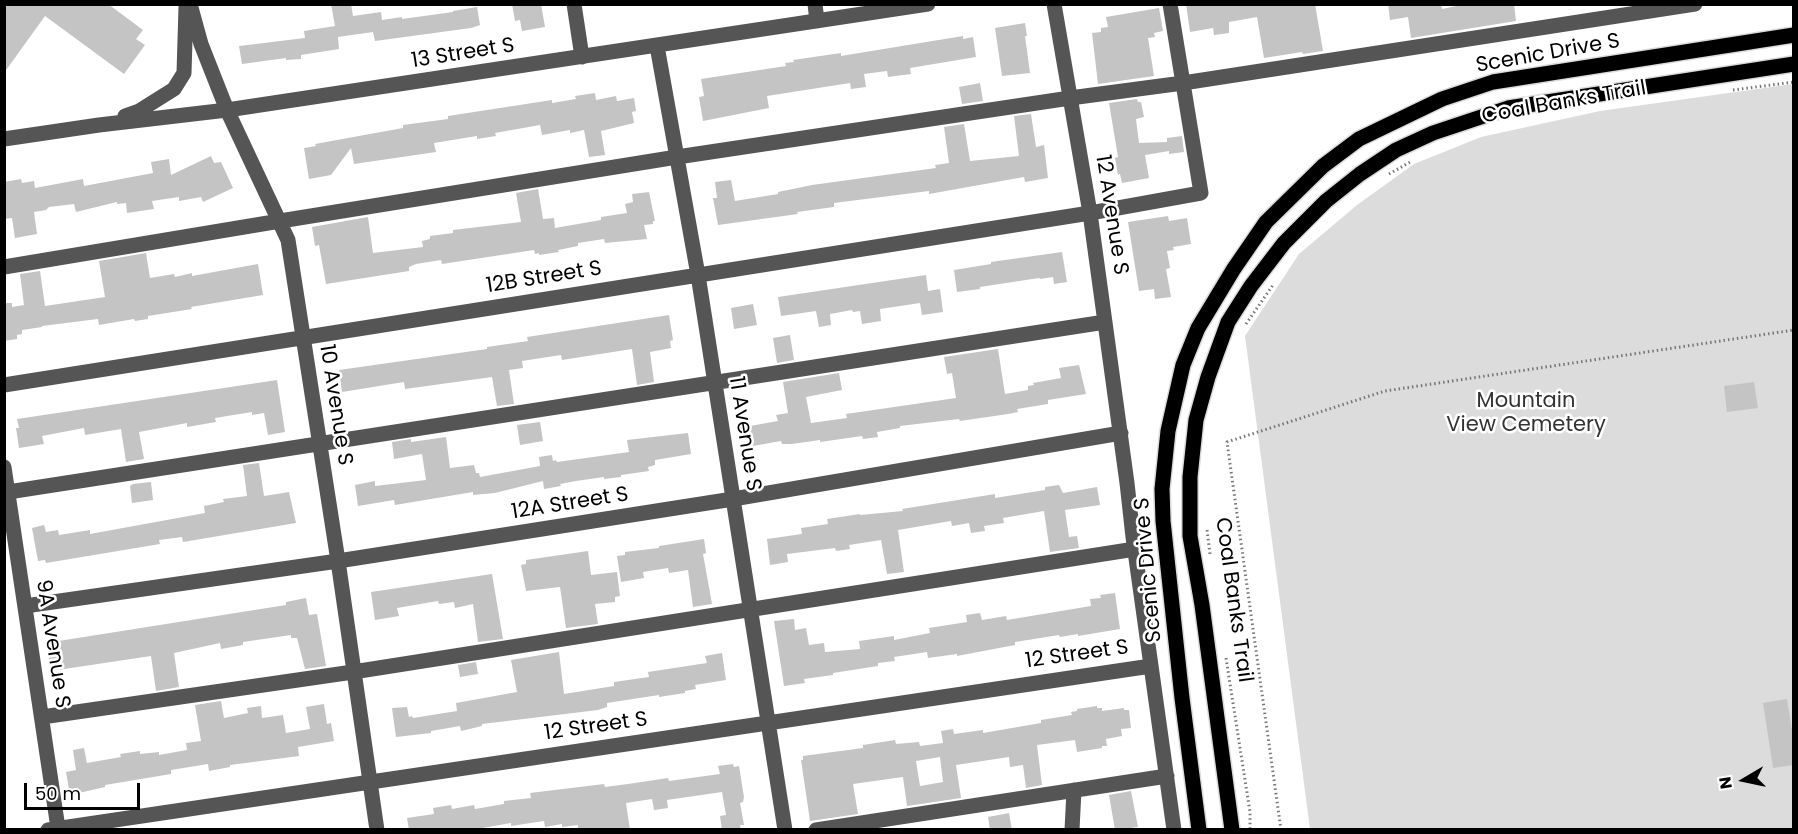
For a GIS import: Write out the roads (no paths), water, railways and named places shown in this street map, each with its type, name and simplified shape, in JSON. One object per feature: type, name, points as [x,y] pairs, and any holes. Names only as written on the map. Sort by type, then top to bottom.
[{"type":"main road","name":"Scenic Drive S","points":[[1199,830],[1163,521],[1162,489],[1168,431],[1183,365],[1198,328],[1233,270],[1266,222],[1323,166],[1359,139],[1442,99],[1492,82],[1794,35]]},
{"type":"main road","name":"Scenic Drive S","points":[[1232,830],[1202,604],[1190,536],[1190,477],[1196,420],[1208,377],[1228,322],[1251,285],[1284,243],[1326,201],[1360,174],[1396,150],[1433,133],[1508,108],[1794,64]]},
{"type":"street","name":"10 Avenue S","points":[[188,4],[227,110],[288,240],[377,830]]},
{"type":"street","points":[[99,125],[139,111],[174,89],[184,73],[188,4]]},
{"type":"street","points":[[574,4],[582,57]]},
{"type":"street","points":[[815,4],[817,21]]},
{"type":"street","name":"13 Street S","points":[[4,139],[227,110],[928,4]]},
{"type":"street","name":"12 Avenue S","points":[[1054,4],[1090,213],[1121,433]]},
{"type":"street","points":[[1170,4],[1183,83]]},
{"type":"street","points":[[4,267],[677,157],[1183,83],[1636,9],[1695,4]]},
{"type":"street","name":"11 Avenue S","points":[[657,46],[698,275],[785,830]]},
{"type":"street","name":"12B Street S","points":[[4,385],[1090,213],[1201,193],[1183,83]]},
{"type":"street","points":[[8,492],[1105,322]]},
{"type":"street","name":"12A Street S","points":[[25,606],[338,561],[733,500],[1121,433]]},
{"type":"street","name":"Scenic Drive S","points":[[1121,433],[1174,830]]},
{"type":"street","name":"9A Avenue S","points":[[4,467],[42,717],[53,829]]},
{"type":"street","points":[[42,717],[353,672],[1135,549]]},
{"type":"street","name":"12 Street S","points":[[53,829],[1151,666]]},
{"type":"street","points":[[816,830],[1167,776]]},
{"type":"street","points":[[1072,830],[1074,790]]},
{"type":"park label","name":"Mountain View Cemetery","points":[[1526,414]]}]
